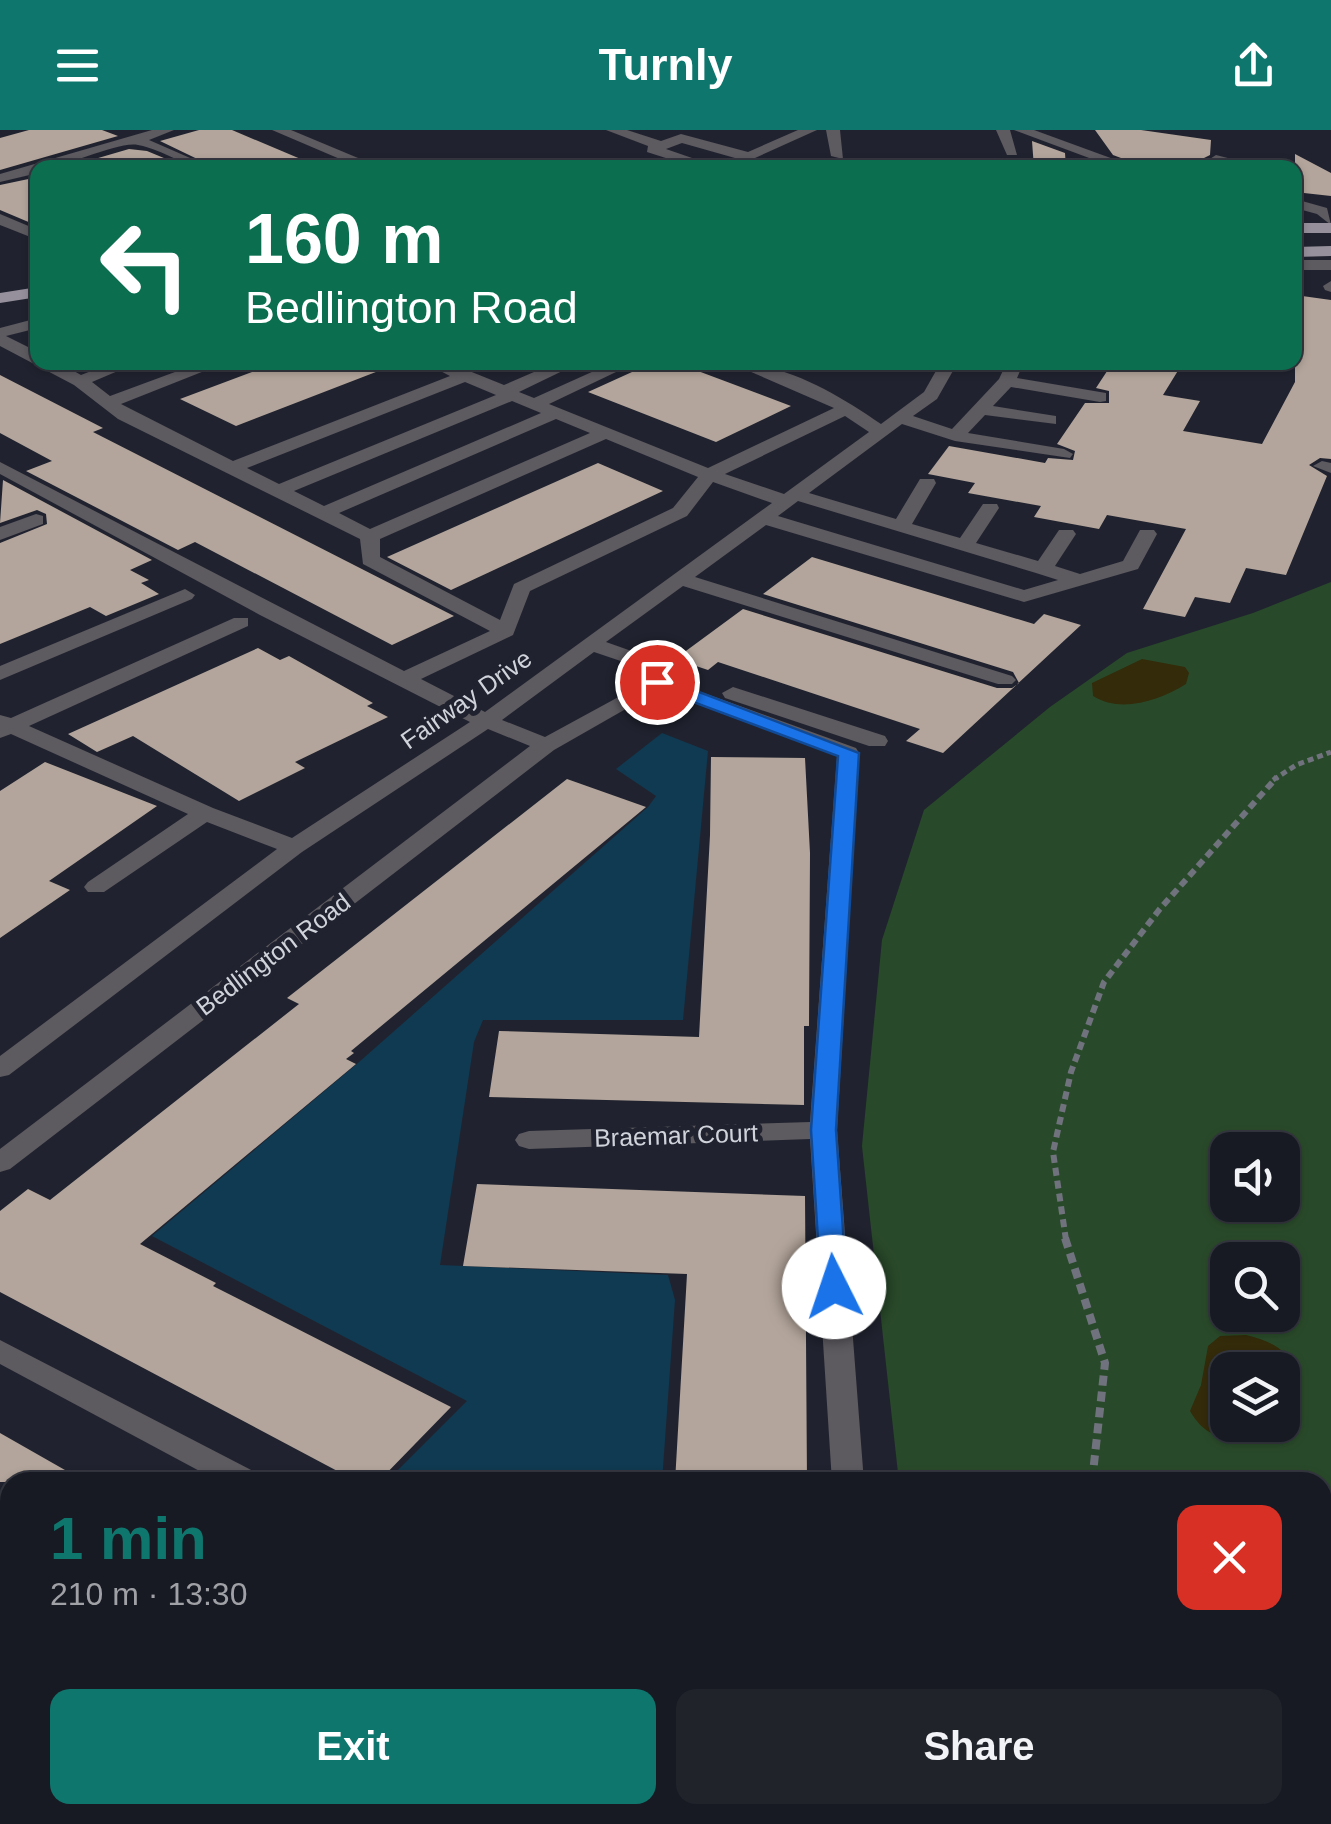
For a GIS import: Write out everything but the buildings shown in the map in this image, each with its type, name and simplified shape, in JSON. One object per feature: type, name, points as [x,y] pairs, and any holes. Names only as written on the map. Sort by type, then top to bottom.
[{"type":"main road","points":[[1302,227],[1331,224]]},
{"type":"main road","points":[[1302,252],[1331,251]]},
{"type":"main road","points":[[0,281],[30,277]]},
{"type":"main road","points":[[0,298],[30,293]]},
{"type":"street","points":[[66,160],[168,130]]},
{"type":"street","points":[[279,130],[355,160]]},
{"type":"street","points":[[613,130],[661,146]]},
{"type":"street","points":[[743,160],[810,130]]},
{"type":"street","points":[[833,130],[838,156]]},
{"type":"street","points":[[1003,130],[1012,152]]},
{"type":"street","points":[[1021,130],[1107,160]]},
{"type":"street","points":[[688,160],[652,149],[681,138],[749,157]]},
{"type":"street","points":[[135,139],[186,160]]},
{"type":"street","points":[[0,178],[30,170]]},
{"type":"street","points":[[1302,205],[1310,206],[1331,224]]},
{"type":"street","points":[[0,219],[30,232]]},
{"type":"street","points":[[1302,265],[1331,266]]},
{"type":"street","points":[[0,336],[30,326]]},
{"type":"street","points":[[0,336],[30,354]]},
{"type":"street","points":[[59,370],[80,381],[124,416],[370,536],[605,433]]},
{"type":"street","points":[[80,381],[110,370]]},
{"type":"street","points":[[108,403],[198,370]]},
{"type":"street","points":[[232,468],[444,370]]},
{"type":"street","points":[[457,370],[709,475],[1080,580]]},
{"type":"street","points":[[279,491],[507,394],[548,370]]},
{"type":"street","points":[[532,404],[611,370]]},
{"type":"street","points":[[757,370],[890,425],[1064,454]]},
{"type":"street","name":"Fairway Drive","points":[[0,1068],[294,847],[486,722],[931,395],[945,370]]},
{"type":"street","points":[[955,436],[1007,381],[1012,370]]},
{"type":"street","points":[[1007,381],[1100,396]]},
{"type":"street","points":[[404,679],[506,631],[521,588],[680,512],[709,475],[847,408]]},
{"type":"street","points":[[981,409],[1050,420]]},
{"type":"street","points":[[323,513],[555,413]]},
{"type":"street","points":[[0,467],[267,611],[486,722],[546,745]]},
{"type":"street","points":[[900,526],[927,483]]},
{"type":"street","points":[[965,546],[990,508]]},
{"type":"street","points":[[764,518],[1024,596],[1131,565],[1147,534]]},
{"type":"street","points":[[0,534],[36,520]]},
{"type":"street","points":[[1043,569],[1066,534]]},
{"type":"street","points":[[370,536],[370,560],[506,631]]},
{"type":"street","points":[[680,579],[1005,680]]},
{"type":"street","points":[[0,674],[185,594]]},
{"type":"street","points":[[3,726],[241,622]]},
{"type":"street","points":[[591,644],[878,741]]},
{"type":"street","name":"Bedlington Road","points":[[0,1163],[546,745],[657,682],[848,753],[823,1130],[847,1472]]},
{"type":"street","points":[[3,726],[206,814],[294,847]]},
{"type":"street","points":[[96,887],[206,814]]},
{"type":"street","name":"Braemar Court","points":[[528,1140],[823,1130]]},
{"type":"street","points":[[0,1351],[227,1472]]},
{"type":"path","points":[[1093,1472],[1105,1363],[1061,1224],[1053,1152],[1071,1072],[1104,982],[1158,910],[1272,781],[1296,765],[1331,752]]},
{"type":"green space","points":[[1331,582],[1331,1472],[898,1472],[862,1146],[882,940],[924,810],[1050,707],[1127,653],[1253,613]]},
{"type":"sand","points":[[1142,659],[1185,667],[1189,673],[1186,684],[1140,703],[1116,704],[1093,696],[1092,683]]},
{"type":"sand","points":[[1246,1335],[1283,1352],[1210,1352],[1210,1432],[1190,1411],[1201,1385],[1208,1346],[1220,1336]]},
{"type":"water","points":[[662,733],[708,751],[683,1020],[483,1020],[474,1042],[440,1265],[668,1275],[675,1300],[663,1472],[396,1472],[467,1401],[152,1236],[358,1063],[648,807],[656,796],[616,769]]},
{"type":"route","points":[[657,682],[848,753],[823,1130],[834,1287]]}]
